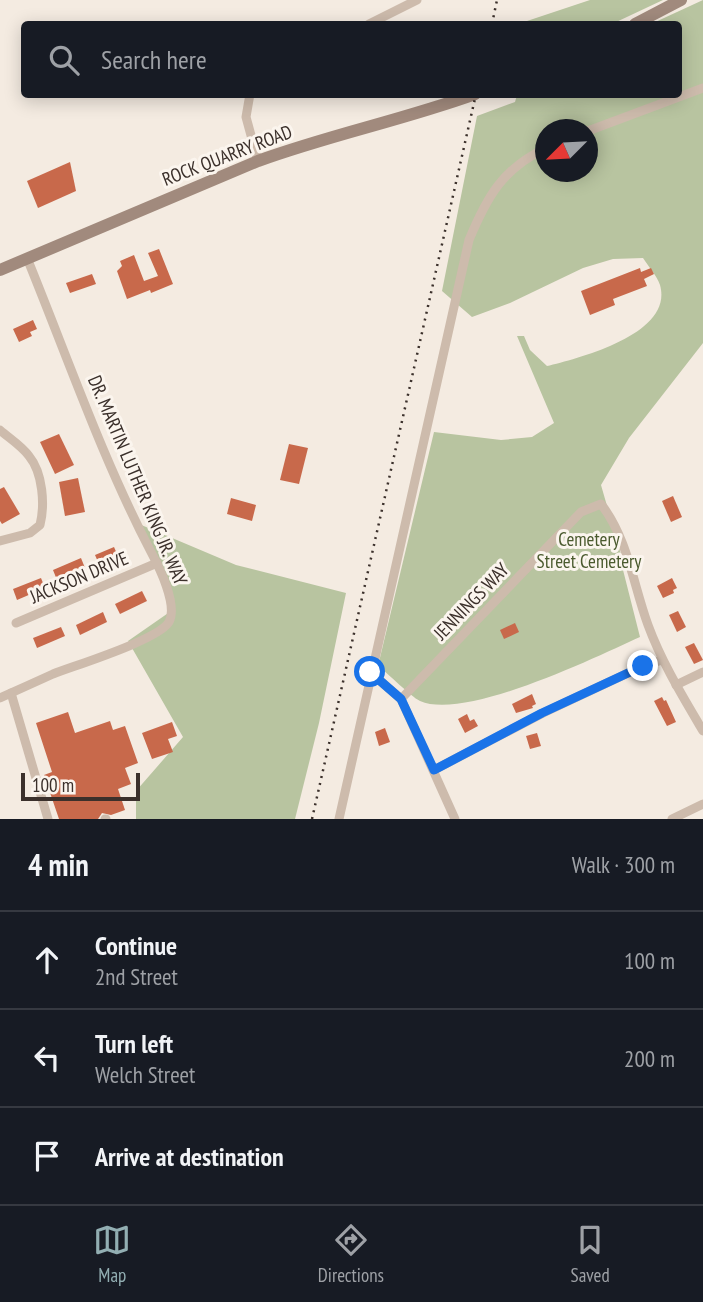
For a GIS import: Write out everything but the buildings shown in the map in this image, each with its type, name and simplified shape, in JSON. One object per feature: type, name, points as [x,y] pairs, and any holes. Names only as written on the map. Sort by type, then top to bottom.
[{"type":"street","points":[[375,21],[417,0]]},
{"type":"street","points":[[641,21],[681,0]]},
{"type":"street","points":[[682,96],[703,88]]},
{"type":"street","points":[[249,98],[246,117],[258,161]]},
{"type":"street","name":"ROCK QUARRY ROAD","points":[[0,270],[295,147],[422,113],[464,98]]},
{"type":"street","points":[[598,127],[676,98]]},
{"type":"street","points":[[339,819],[469,240],[485,202],[499,183],[513,167],[535,154]]},
{"type":"street","name":"DR. MARTIN LUTHER KING JR. WAY","points":[[0,698],[159,631],[169,622],[172,609],[157,563],[129,508],[27,258]]},
{"type":"street","points":[[0,430],[30,456],[36,468],[43,498],[43,514],[40,525],[30,533],[0,541]]},
{"type":"street","name":"JENNINGS WAY","points":[[401,699],[580,512],[601,504],[612,519],[625,549],[647,623],[662,660]]},
{"type":"street","name":"JACKSON DRIVE","points":[[16,623],[157,563]]},
{"type":"street","points":[[434,770],[554,707],[662,660],[703,731]]},
{"type":"street","points":[[370,672],[401,699],[455,819]]},
{"type":"street","points":[[676,685],[703,672]]},
{"type":"street","points":[[11,693],[48,819]]},
{"type":"street","points":[[672,819],[703,804]]},
{"type":"green space","points":[[590,0],[663,0],[618,21],[527,21]]},
{"type":"green space","name":"Cemetery Street Cemetery","points":[[703,0],[703,343],[629,438],[601,485],[624,565],[622,566],[640,637],[563,671],[498,695],[441,705],[420,701],[378,666],[434,432],[501,440],[532,437],[554,423],[517,336],[524,336],[530,350],[547,366],[601,350],[621,341],[653,317],[660,302],[660,285],[643,258],[613,259],[583,268],[510,303],[472,317],[442,291],[477,116],[515,102],[516,98],[682,98],[682,21],[658,21]]},
{"type":"green space","points":[[139,524],[236,565],[346,593],[319,723],[295,819],[136,819],[136,791],[183,737],[128,641],[174,609]]},
{"type":"railway","points":[[493,21],[497,0]]},
{"type":"railway","points":[[312,819],[475,98]]},
{"type":"route","points":[[370,672],[401,699],[434,770],[542,713],[643,666]]}]
